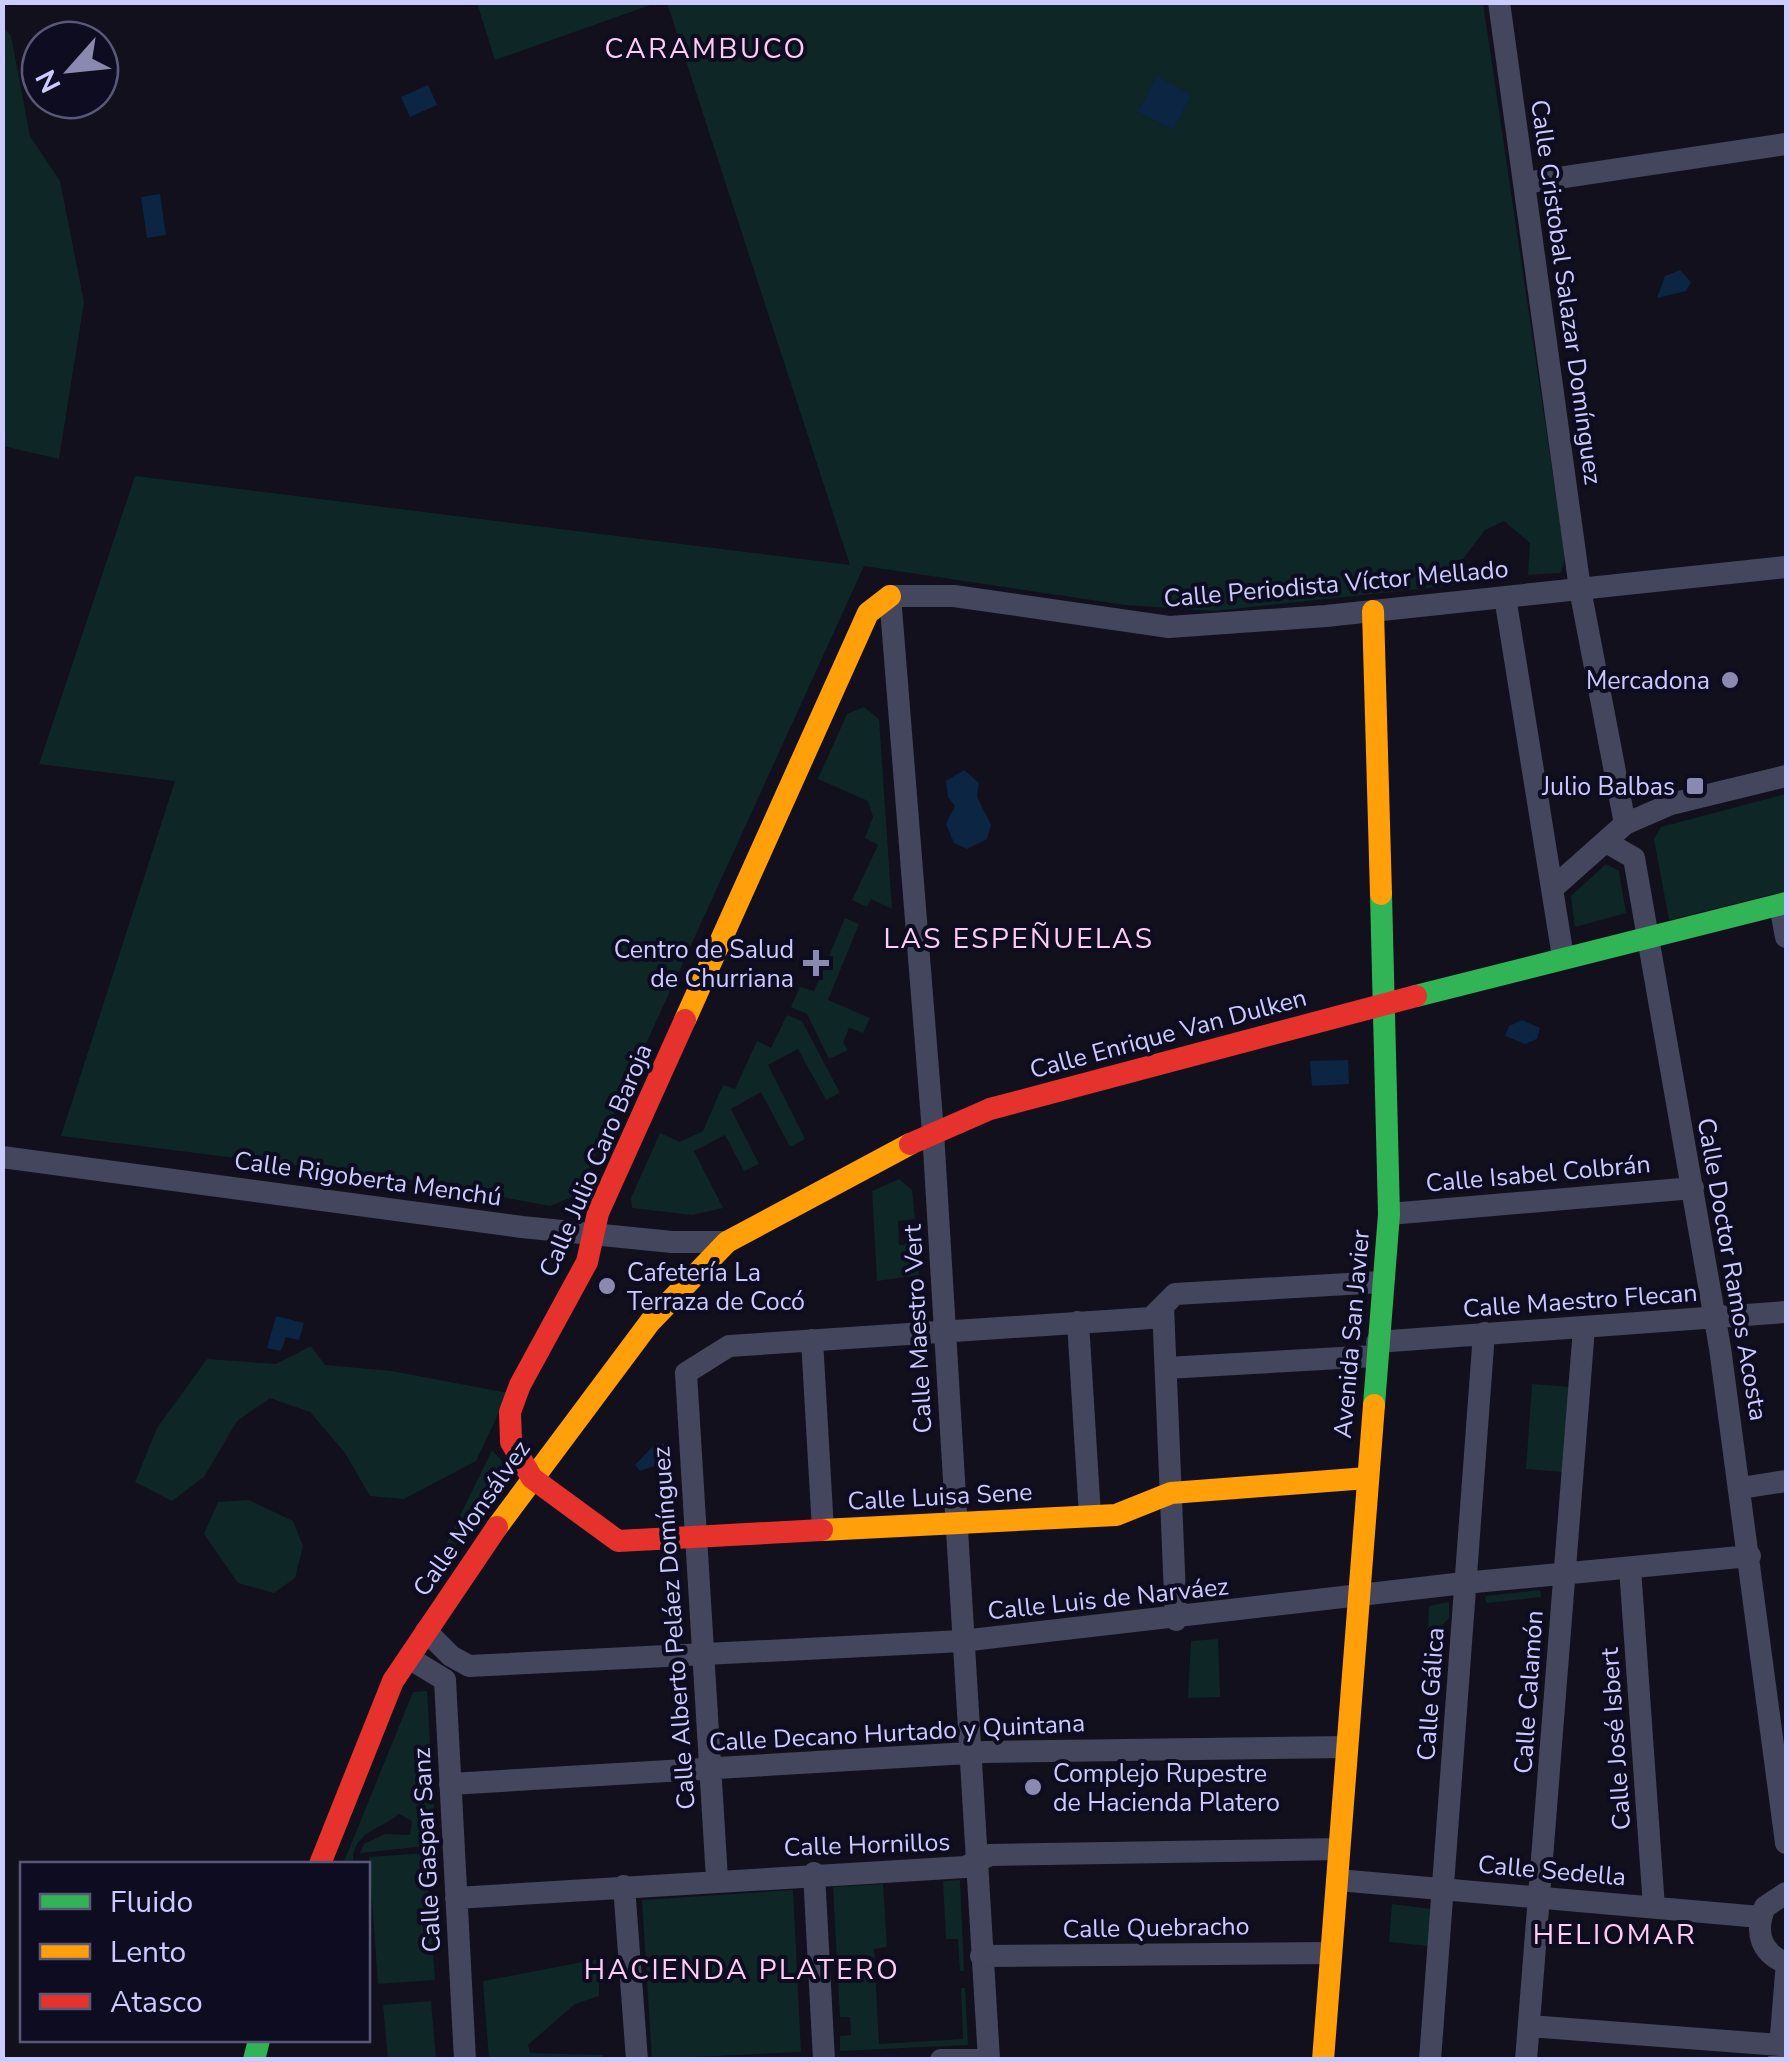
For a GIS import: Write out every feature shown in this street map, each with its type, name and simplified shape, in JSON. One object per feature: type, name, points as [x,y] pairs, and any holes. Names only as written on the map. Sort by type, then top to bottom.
[{"type":"street","name":"Calle Cristobal Salazar Domínguez","points":[[1499,2],[1580,589]]},
{"type":"street","points":[[1524,183],[1786,144]]},
{"type":"street","name":"Calle Periodista Víctor Mellado","points":[[890,596],[954,596],[1169,628],[1373,611],[1786,567]]},
{"type":"street","points":[[1580,589],[1618,802],[1626,824]]},
{"type":"street","name":"Calle Maestro Vert","points":[[890,596],[933,1132],[986,2060]]},
{"type":"street","name":"Calle Julio Caro Baroja","points":[[532,1478],[511,1442],[510,1412],[587,1262],[598,1214],[868,613],[890,596]]},
{"type":"street","points":[[1505,597],[1563,957]]},
{"type":"street","name":"Avenida San Javier","points":[[1323,2060],[1388,1214],[1373,611]]},
{"type":"street","points":[[1553,888],[1626,824],[1671,804],[1786,776]]},
{"type":"street","name":"Calle Doctor Ramos Acosta","points":[[1606,842],[1634,858],[1715,1319],[1741,1488],[1786,1843]]},
{"type":"street","points":[[1783,904],[1786,938]]},
{"type":"street","name":"Calle Enrique Van Dulken","points":[[726,1242],[933,1132],[990,1109],[1381,1004],[1783,904]]},
{"type":"street","name":"Calle Rigoberta Menchú","points":[[2,1157],[593,1234],[726,1242]]},
{"type":"street","name":"Calle Isabel Colbrán","points":[[1388,1214],[1693,1188]]},
{"type":"street","name":"Calle Monsálvez","points":[[321,1862],[388,1692],[426,1631],[532,1478],[650,1322],[726,1242]]},
{"type":"street","points":[[823,1530],[812,1340],[1151,1318],[1175,1294],[1382,1282]]},
{"type":"street","points":[[1163,1306],[1176,1620]]},
{"type":"street","name":"Calle Maestro Flecan","points":[[1166,1368],[1376,1349],[1484,1333],[1786,1312]]},
{"type":"street","points":[[1078,1322],[1090,1516]]},
{"type":"street","name":"Calle Calamón","points":[[1526,2060],[1584,1328]]},
{"type":"street","name":"Calle Gálica","points":[[1430,2060],[1484,1333]]},
{"type":"street","name":"Calle Alberto Peláez Domínguez","points":[[717,1879],[686,1373],[729,1346],[812,1340]]},
{"type":"street","name":"Calle Luisa Sene","points":[[532,1478],[618,1541],[1116,1514],[1171,1492],[1367,1478]]},
{"type":"street","points":[[1741,1488],[1786,1481]]},
{"type":"street","name":"Calle Luis de Narváez","points":[[445,1680],[469,1666],[962,1641],[1176,1620],[1464,1583],[1750,1556]]},
{"type":"street","name":"Calle José Isbert","points":[[1630,1568],[1654,1906]]},
{"type":"street","points":[[426,1631],[469,1666]]},
{"type":"street","points":[[409,1658],[445,1680]]},
{"type":"street","name":"Calle Gaspar Sanz","points":[[445,1680],[465,2060]]},
{"type":"street","name":"Calle Decano Hurtado y Quintana","points":[[450,1784],[969,1754],[1347,1747]]},
{"type":"street","name":"Calle Hornillos","points":[[456,1898],[814,1873],[965,1867],[990,1855],[1339,1848]]},
{"type":"street","points":[[814,1873],[824,2060]]},
{"type":"street","name":"Calle Sedella","points":[[1338,1880],[1540,1895],[1760,1918]]},
{"type":"street","points":[[624,1886],[637,2060]]},
{"type":"street","points":[[1786,1893],[1772,1899],[1760,1918],[1761,1941],[1786,1963]]},
{"type":"street","name":"Calle Quebracho","points":[[981,1956],[1331,1953]]},
{"type":"street","points":[[1529,2026],[1780,2052],[1786,1974]]},
{"type":"street","points":[[941,2060],[986,2060]]},
{"type":"green space","points":[[477,2],[656,3],[495,60]]},
{"type":"green space","points":[[667,3],[1483,3],[1565,557],[1561,573],[1528,575],[1530,543],[1504,521],[1485,530],[1460,563],[1465,584],[1214,611],[1125,605],[864,566],[577,1195],[550,1206],[405,1179],[61,1136],[175,781],[39,764],[135,476],[850,565]]},
{"type":"green space","points":[[3,28],[11,36],[20,83],[20,120],[27,120],[30,136],[60,181],[84,302],[59,459],[3,446]]},
{"type":"green space","points":[[864,707],[879,719],[892,909],[871,899],[867,907],[852,900],[878,845],[865,838],[873,817],[868,801],[818,779],[847,714]]},
{"type":"green space","points":[[1786,794],[1786,891],[1669,920],[1654,839],[1661,827]]},
{"type":"green space","points":[[1606,864],[1619,871],[1626,913],[1575,927],[1571,896]]},
{"type":"green space","points":[[845,918],[859,924],[828,1000],[870,1018],[863,1033],[849,1028],[843,1043],[848,1050],[829,1059],[807,1014],[791,1007],[800,987],[814,991]]},
{"type":"green space","points":[[787,1015],[802,1021],[840,1093],[826,1100],[798,1049],[768,1065],[805,1139],[790,1147],[761,1092],[731,1109],[759,1164],[744,1171],[725,1135],[694,1151],[723,1208],[692,1215],[632,1208],[631,1198],[660,1133],[680,1142],[703,1131],[723,1085],[735,1089],[757,1041],[771,1048]]},
{"type":"green space","points":[[899,1179],[912,1190],[915,1219],[898,1221],[899,1245],[917,1244],[919,1275],[877,1281],[872,1191]]},
{"type":"green space","points":[[311,1346],[325,1365],[392,1371],[508,1393],[476,1461],[404,1499],[370,1496],[345,1453],[310,1412],[270,1398],[237,1421],[204,1477],[172,1501],[135,1482],[157,1428],[207,1359],[276,1364]]},
{"type":"green space","points":[[1532,1384],[1570,1387],[1562,1472],[1526,1469]]},
{"type":"green space","points":[[492,1450],[510,1470],[449,1554],[443,1551]]},
{"type":"green space","points":[[249,1500],[293,1521],[303,1546],[295,1578],[274,1593],[238,1583],[204,1534],[218,1502]]},
{"type":"green space","points":[[1540,1590],[1541,1597],[1486,1603],[1485,1596]]},
{"type":"green space","points":[[1449,1602],[1449,1618],[1440,1628],[1428,1628],[1429,1606]]},
{"type":"green space","points":[[1218,1639],[1220,1697],[1188,1698],[1191,1641]]},
{"type":"green space","points":[[427,1691],[436,1845],[360,1853],[364,1844],[385,1834],[410,1835],[412,1821],[399,1814],[362,1838],[353,1862],[344,1862],[413,1692]]},
{"type":"green space","points":[[426,1853],[435,1980],[378,1984],[369,1857]]},
{"type":"green space","points":[[960,1880],[964,1971],[960,1971],[958,1939],[946,1939],[943,1881]]},
{"type":"green space","points":[[883,1884],[887,1947],[874,1949],[879,2044],[963,2039],[961,1988],[965,1988],[968,2045],[840,2051],[840,2036],[851,2035],[850,2017],[840,2017],[833,1887]]},
{"type":"green space","points":[[793,1890],[801,2052],[652,2059],[642,1900]]},
{"type":"green space","points":[[1392,1904],[1432,1909],[1429,1946],[1389,1942]]},
{"type":"green space","points":[[599,1959],[599,1996],[575,2004],[528,2045],[530,2053],[603,2055],[603,2059],[489,2059],[483,1981]]},
{"type":"green space","points":[[431,2001],[436,2059],[388,2059],[383,2005]]},
{"type":"water","points":[[1157,76],[1191,95],[1173,130],[1138,112]]},
{"type":"water","points":[[428,85],[437,105],[410,117],[401,97]]},
{"type":"water","points":[[160,194],[166,235],[147,238],[141,197]]},
{"type":"water","points":[[1680,270],[1691,282],[1686,291],[1657,298],[1665,276]]},
{"type":"water","points":[[964,770],[979,783],[977,797],[991,825],[987,839],[967,849],[954,843],[946,824],[955,806],[948,797],[946,781]]},
{"type":"water","points":[[1522,1020],[1540,1028],[1537,1039],[1525,1044],[1505,1036],[1509,1026]]},
{"type":"water","points":[[1348,1060],[1349,1084],[1312,1086],[1310,1061]]},
{"type":"water","points":[[276,1316],[304,1323],[299,1340],[286,1337],[281,1351],[267,1348]]},
{"type":"water","points":[[656,1443],[664,1444],[667,1455],[660,1464],[640,1471],[635,1465]]},
{"type":"traffic: fast","points":[[1374,1405],[1389,1214],[1381,894]]},
{"type":"traffic: fast","points":[[1416,996],[1786,903]]},
{"type":"traffic: fast","points":[[254,2060],[258,2042]]},
{"type":"traffic: slow","points":[[685,1020],[868,613],[890,596]]},
{"type":"traffic: slow","points":[[1373,611],[1381,894]]},
{"type":"traffic: slow","points":[[497,1527],[650,1322],[727,1242],[910,1144]]},
{"type":"traffic: slow","points":[[1323,2060],[1374,1405]]},
{"type":"traffic: slow","points":[[822,1530],[1116,1515],[1171,1493],[1367,1478]]},
{"type":"traffic: jam","points":[[910,1144],[990,1109],[1416,996]]},
{"type":"traffic: jam","points":[[685,1020],[598,1213],[587,1262],[520,1385],[510,1412],[511,1442],[532,1478],[618,1541],[822,1530]]},
{"type":"traffic: jam","points":[[321,1862],[393,1681],[497,1527]]},
{"type":"place","name":"Mercadona","points":[[1730,680]]},
{"type":"place","name":"Julio Balbas","points":[[1695,786]]},
{"type":"place","name":"Centro de Salud de Churriana","points":[[816,963]]},
{"type":"place","name":"Cafetería La Terraza de Cocó","points":[[607,1286]]},
{"type":"place","name":"Complejo Rupestre de Hacienda Platero","points":[[1033,1787]]},
{"type":"district","name":"CARAMBUCO","points":[[706,48]]},
{"type":"district","name":"LAS ESPEÑUELAS","points":[[1019,938]]},
{"type":"district","name":"HELIOMAR","points":[[1615,1934]]},
{"type":"district","name":"HACIENDA PLATERO","points":[[742,1969]]}]
